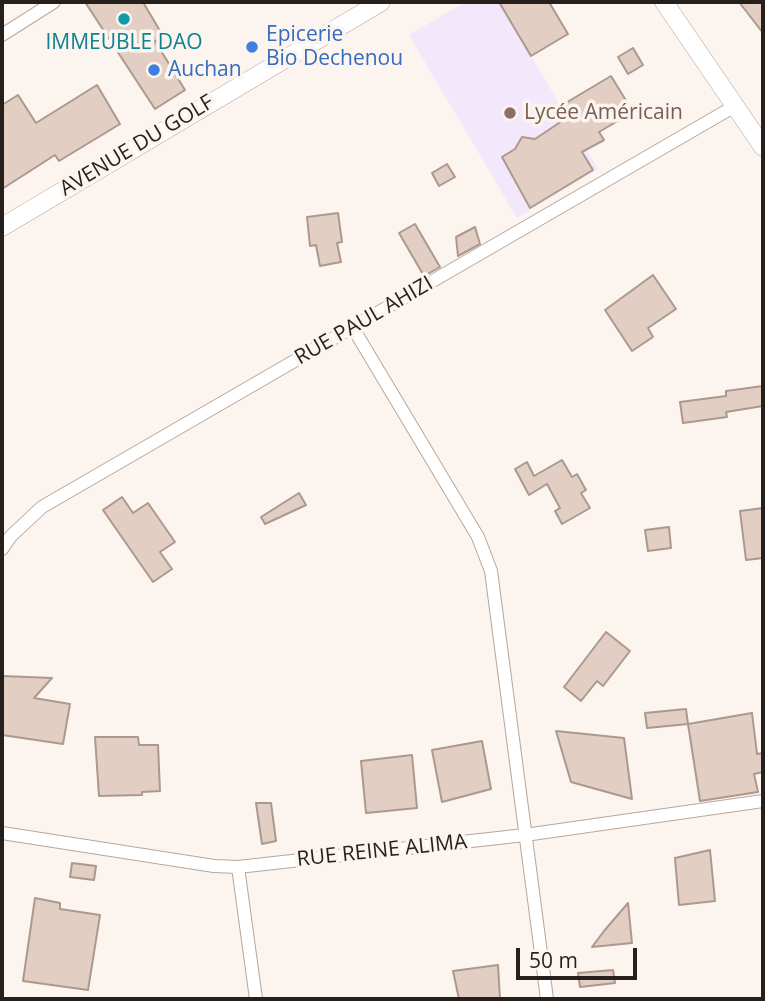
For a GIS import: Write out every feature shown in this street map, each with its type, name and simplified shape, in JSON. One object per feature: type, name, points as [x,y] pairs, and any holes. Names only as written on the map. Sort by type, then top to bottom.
[{"type":"main road","name":"AVENUE DU GOLF","points":[[2,228],[381,2]]},
{"type":"main road","points":[[664,2],[763,147]]},
{"type":"street","points":[[2,34],[54,2]]},
{"type":"street","name":"RUE PAUL AHIZI","points":[[2,549],[11,536],[42,508],[735,106]]},
{"type":"street","points":[[353,328],[485,553],[491,571],[547,999]]},
{"type":"street","name":"RUE REINE ALIMA","points":[[2,833],[214,866],[238,867],[525,835],[763,801]]},
{"type":"street","points":[[238,867],[256,999]]},
{"type":"shaded area","name":"Lycée Américain","points":[[465,2],[499,2],[598,169],[517,218],[409,35]]},
{"type":"building","points":[[85,2],[143,2],[163,36],[155,41],[185,90],[155,109]]},
{"type":"building","points":[[499,2],[549,2],[568,34],[531,56]]},
{"type":"building","points":[[739,2],[763,2],[763,33]]},
{"type":"building","points":[[633,48],[643,65],[628,74],[618,57]]},
{"type":"building","points":[[611,76],[633,112],[599,132],[604,140],[582,152],[593,170],[530,208],[502,157],[515,149],[522,137],[535,139],[571,115],[564,104]]},
{"type":"building","points":[[97,85],[120,124],[59,161],[55,155],[2,189],[2,105],[18,95],[36,123]]},
{"type":"building","points":[[447,164],[455,177],[439,186],[432,173]]},
{"type":"building","points":[[338,213],[342,242],[337,243],[341,262],[320,266],[316,245],[310,246],[307,217]]},
{"type":"building","points":[[415,224],[440,267],[424,276],[399,233]]},
{"type":"building","points":[[475,227],[480,244],[458,256],[456,237]]},
{"type":"building","points":[[653,275],[676,309],[648,328],[653,337],[632,351],[605,310]]},
{"type":"building","points":[[763,386],[763,406],[726,412],[727,417],[683,423],[680,402],[726,396],[726,391]]},
{"type":"building","points":[[562,460],[572,477],[577,474],[586,490],[581,493],[590,508],[562,524],[555,511],[560,508],[547,484],[529,495],[515,469],[527,462],[534,476]]},
{"type":"building","points":[[299,493],[306,505],[265,524],[261,517]]},
{"type":"building","points":[[122,497],[133,513],[148,503],[175,542],[160,552],[172,569],[153,582],[103,510]]},
{"type":"building","points":[[763,508],[763,558],[746,560],[740,511]]},
{"type":"building","points":[[669,527],[671,548],[648,551],[645,530]]},
{"type":"building","points":[[606,632],[630,651],[603,686],[597,681],[581,701],[564,687]]},
{"type":"building","points":[[2,676],[52,678],[34,698],[70,704],[63,744],[2,735]]},
{"type":"building","points":[[686,709],[688,724],[647,728],[645,713]]},
{"type":"building","points":[[752,713],[757,754],[763,753],[763,772],[754,774],[758,792],[700,801],[688,724]]},
{"type":"building","points":[[556,731],[624,738],[632,799],[571,782]]},
{"type":"building","points":[[95,737],[138,737],[139,745],[158,745],[160,791],[142,792],[142,795],[99,796]]},
{"type":"building","points":[[482,741],[491,789],[442,802],[432,750]]},
{"type":"building","points":[[412,755],[417,808],[366,813],[361,761]]},
{"type":"building","points":[[256,803],[271,803],[276,841],[262,844]]},
{"type":"building","points":[[710,850],[715,901],[679,905],[675,858]]},
{"type":"building","points":[[72,863],[96,866],[94,880],[70,877]]},
{"type":"building","points":[[35,898],[60,903],[60,909],[100,915],[88,990],[23,981]]},
{"type":"building","points":[[628,903],[632,943],[592,947],[604,931]]},
{"type":"building","points":[[498,965],[500,999],[459,999],[453,971]]},
{"type":"building","points":[[613,970],[615,983],[580,987],[578,973]]},
{"type":"place","name":"IMMEUBLE DAO","points":[[124,19]]},
{"type":"place","name":"Epicerie Bio Dechenou","points":[[252,47]]},
{"type":"place","name":"Auchan","points":[[154,70]]},
{"type":"place","name":"Lycée Américain","points":[[510,113]]}]
